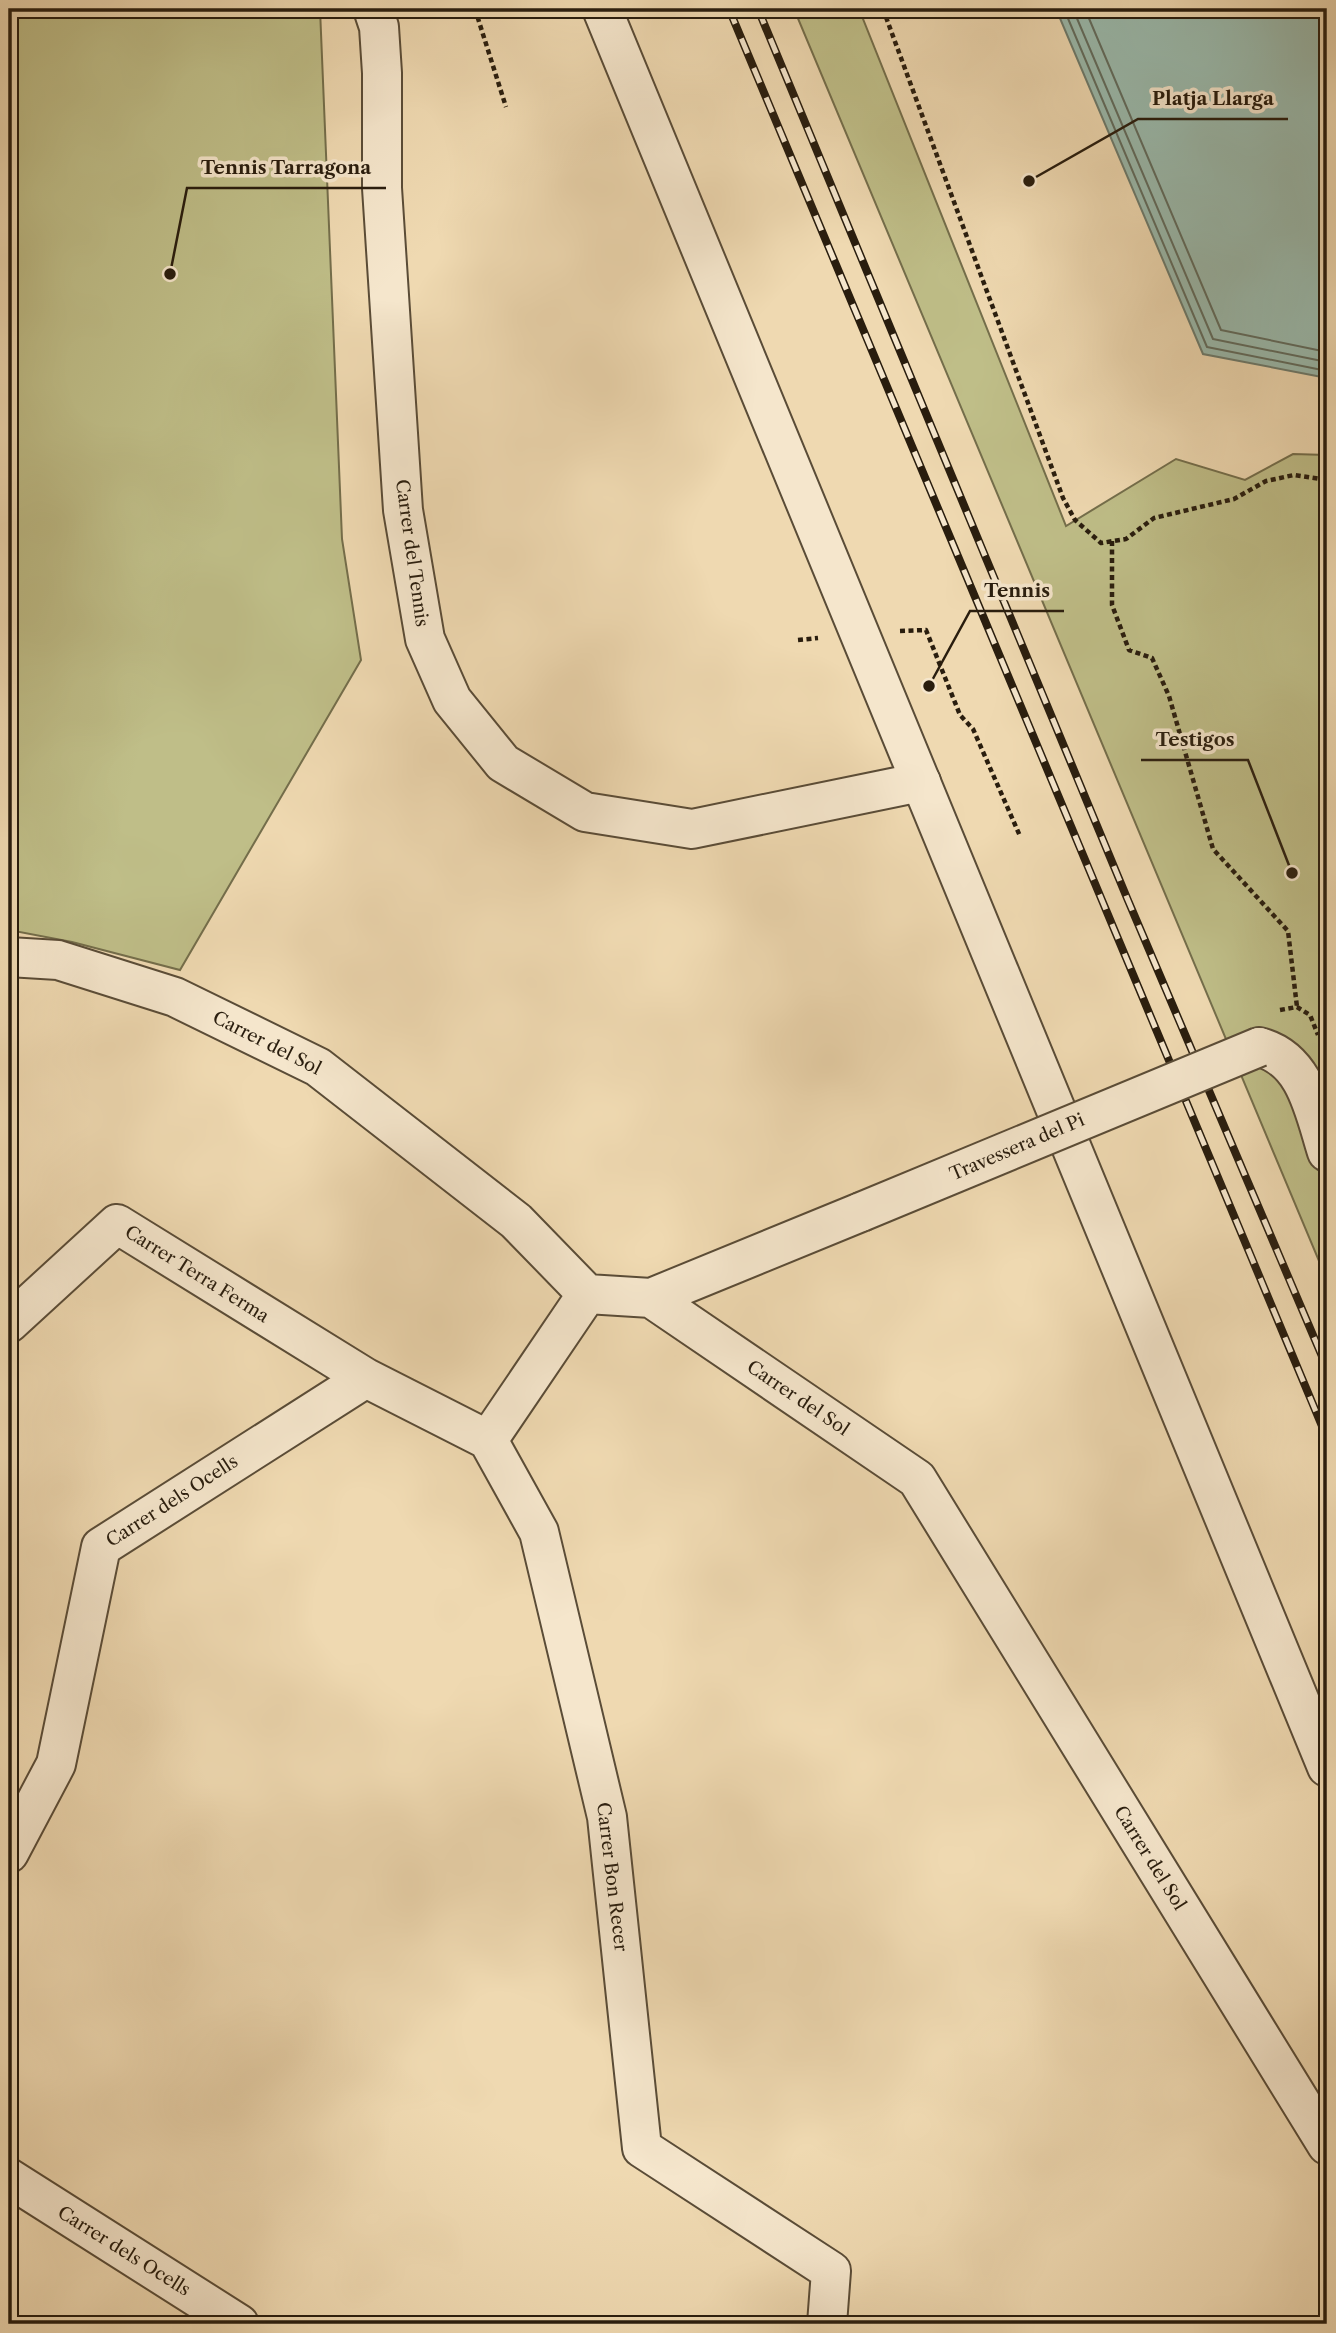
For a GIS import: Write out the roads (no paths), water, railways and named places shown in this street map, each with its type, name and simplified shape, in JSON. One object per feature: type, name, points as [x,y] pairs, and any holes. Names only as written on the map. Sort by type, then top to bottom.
[{"type":"street","name":"Carrer del Tennis","points":[[373,9],[379,27],[382,73],[382,188],[403,510],[425,639],[452,700],[503,763],[585,812],[692,829],[921,782]]},
{"type":"street","points":[[602,9],[1327,1767]]},
{"type":"street","name":"Carrer del Sol","points":[[9,957],[58,960],[175,997],[318,1067],[516,1221],[587,1294]]},
{"type":"street","name":"Travessera del Pi","points":[[652,1298],[1259,1047],[1285,1057],[1297,1071],[1327,1152]]},
{"type":"street","name":"Carrer Terra Ferma","points":[[9,1323],[117,1224],[366,1378]]},
{"type":"street","points":[[366,1378],[488,1440],[587,1294],[652,1298]]},
{"type":"street","name":"Carrer del Sol","points":[[652,1298],[917,1479],[1327,2145]]},
{"type":"street","name":"Carrer dels Ocells","points":[[9,1853],[57,1764],[101,1547],[366,1378]]},
{"type":"street","name":"Carrer Bon Recer","points":[[488,1440],[539,1532],[607,1817],[642,2148],[831,2271],[827,2324]]},
{"type":"street","name":"Carrer dels Ocells","points":[[9,2178],[239,2324]]},
{"type":"water","points":[[1056,9],[1327,9],[1327,378],[1203,354]]},
{"type":"railway","points":[[729,9],[1327,1438]]},
{"type":"railway","points":[[758,9],[1127,898],[1327,1368]]},
{"type":"place","name":"Platja Llarga","points":[[1029,181]]},
{"type":"place","name":"Tennis Tarragona","points":[[170,274]]},
{"type":"place","name":"Tennis","points":[[929,686]]},
{"type":"place","name":"Testigos","points":[[1292,873]]}]
